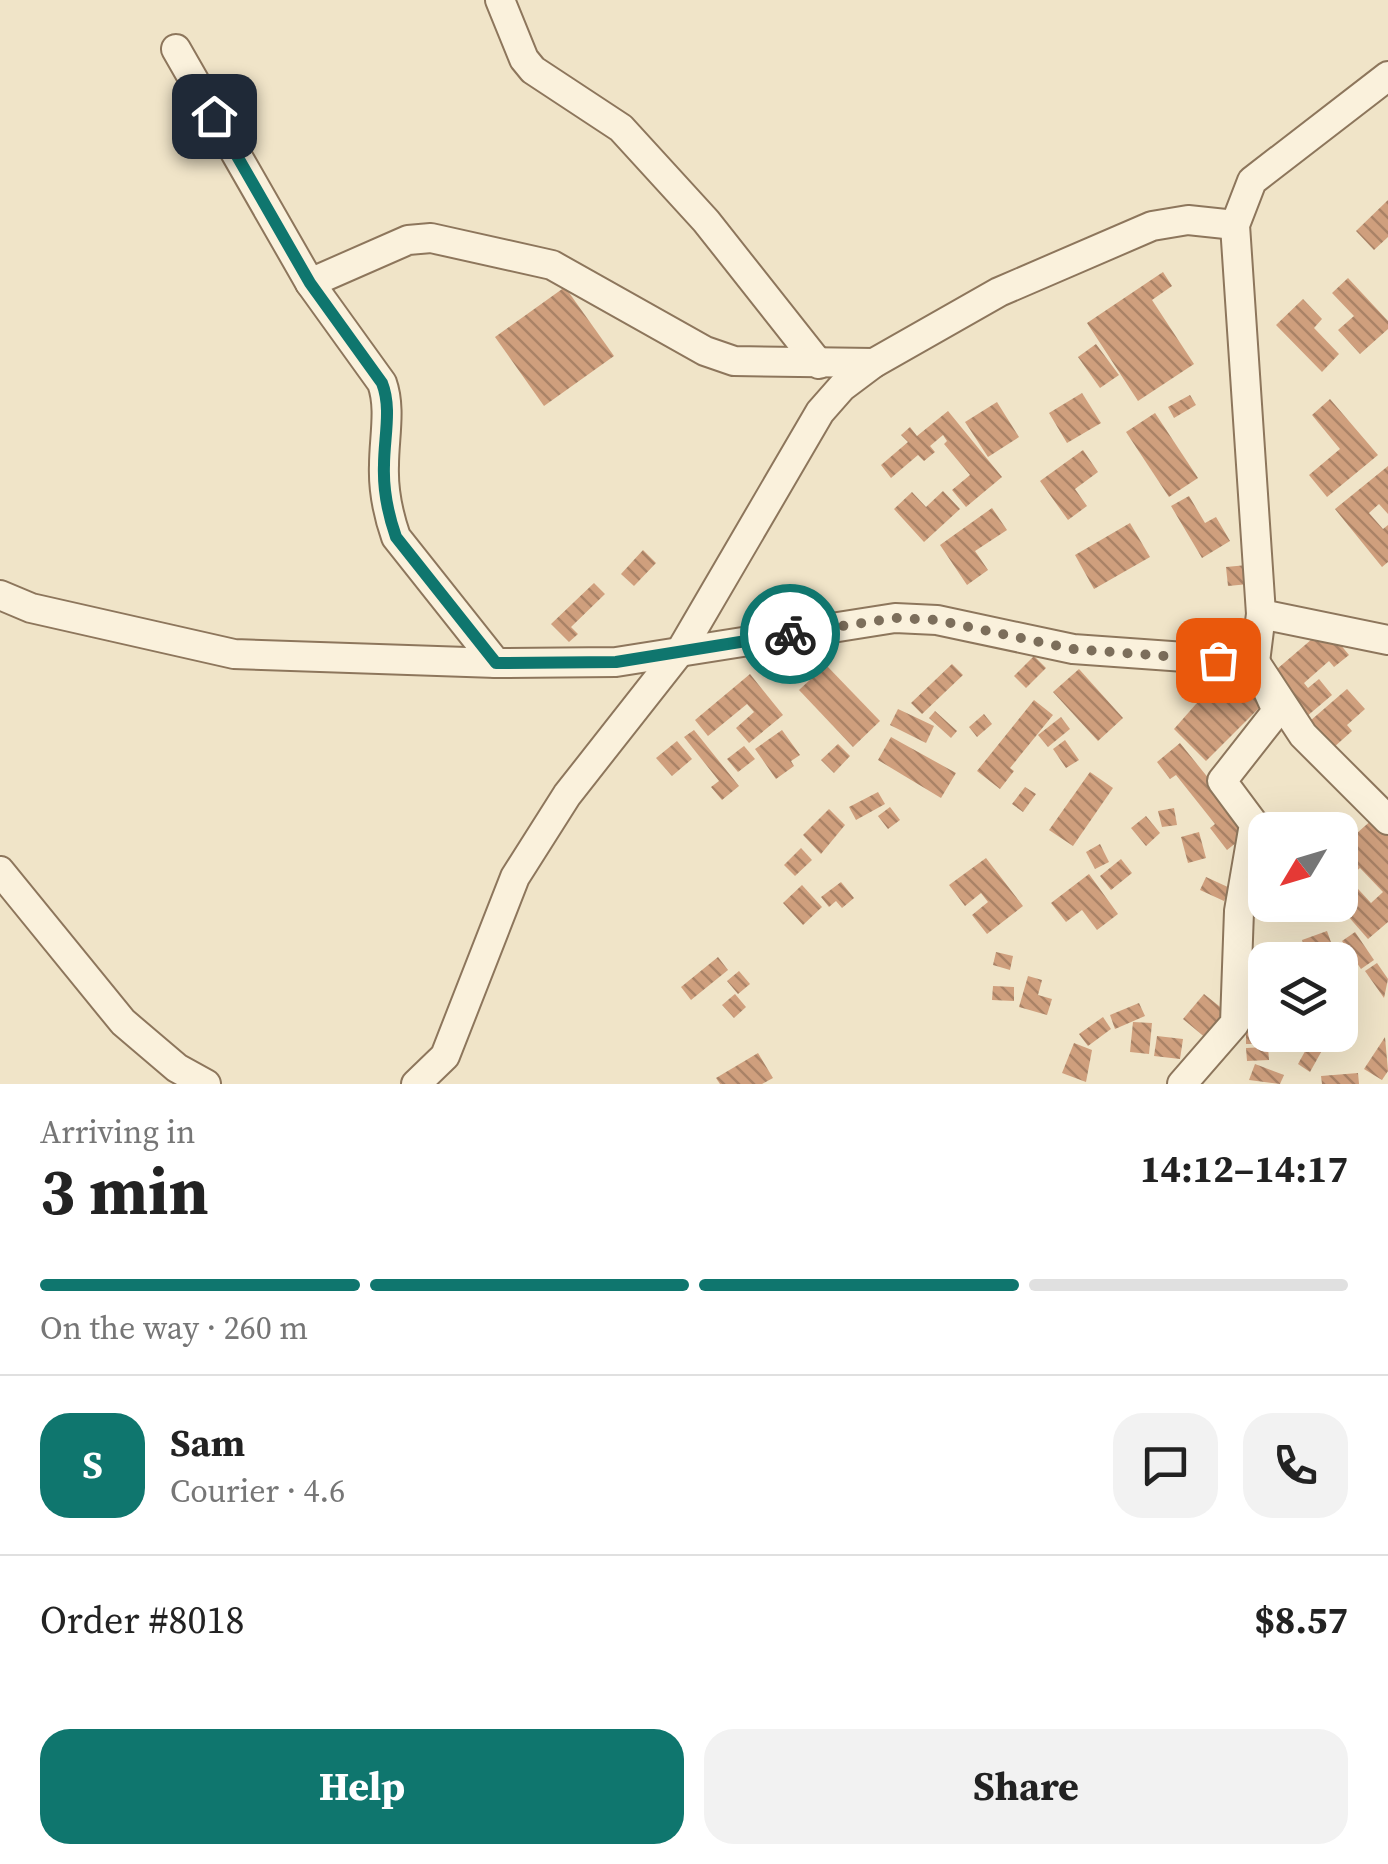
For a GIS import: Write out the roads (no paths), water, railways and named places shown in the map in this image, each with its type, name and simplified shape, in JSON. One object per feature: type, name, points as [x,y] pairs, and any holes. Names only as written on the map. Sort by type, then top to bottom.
[{"type":"street","points":[[500,0],[524,59],[533,70],[621,128],[706,221],[819,364]]},
{"type":"street","points":[[176,49],[310,283],[373,369],[387,396],[383,471],[388,514],[396,537],[496,663]]},
{"type":"street","points":[[1190,1082],[1235,1023],[1240,910],[1254,824],[1222,781],[1277,711],[1254,662],[1262,614],[1235,225],[1252,181],[1388,76]]},
{"type":"street","points":[[416,1084],[445,1056],[515,877],[567,795],[681,650],[820,412],[842,386],[874,363],[999,292],[1152,226],[1188,220],[1235,225]]},
{"type":"street","points":[[310,283],[408,240],[431,238],[552,265],[705,351],[734,361],[874,363]]},
{"type":"street","points":[[0,596],[31,608],[234,654],[496,663],[616,662],[895,618],[937,620],[1072,649],[1254,662]]},
{"type":"street","points":[[1262,614],[1388,640]]},
{"type":"street","points":[[1254,662],[1304,736],[1388,820]]},
{"type":"street","points":[[0,871],[123,1022],[177,1068],[206,1084]]}]
